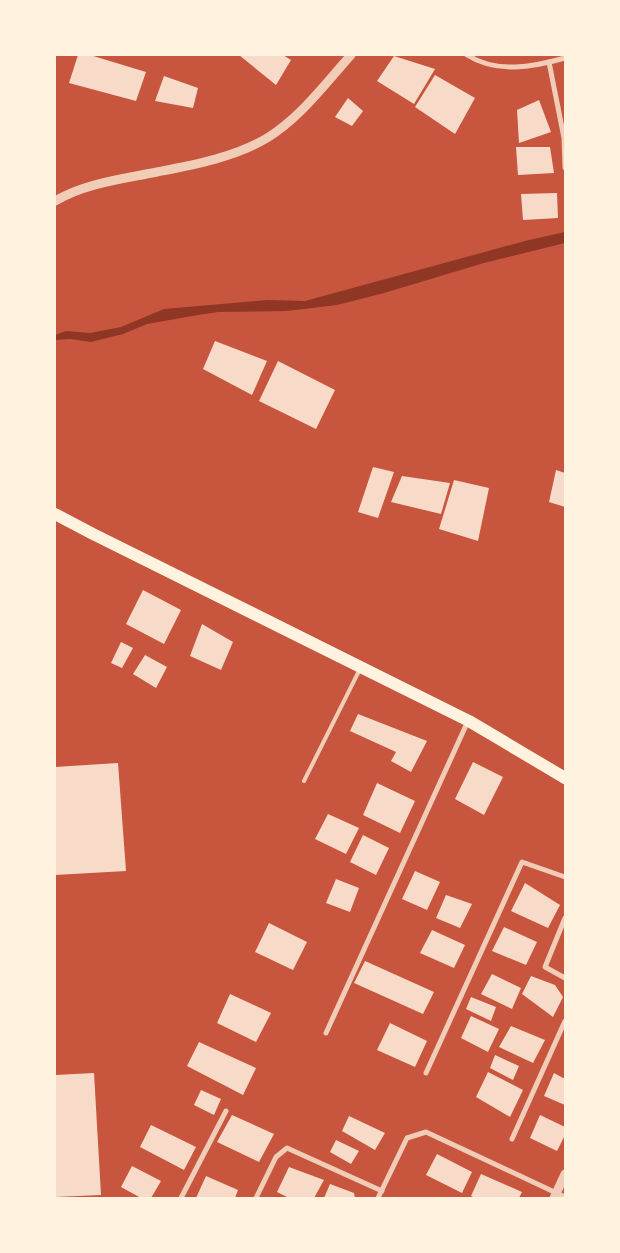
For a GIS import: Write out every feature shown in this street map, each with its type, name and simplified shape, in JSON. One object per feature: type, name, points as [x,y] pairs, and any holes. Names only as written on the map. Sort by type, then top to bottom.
[{"type":"main road","points":[[55,514],[468,721],[565,778]]},
{"type":"street","points":[[55,201],[93,184],[175,168],[228,155],[267,138],[293,117],[351,55]]},
{"type":"street","points":[[467,55],[486,65],[501,67],[527,67],[565,58]]},
{"type":"street","points":[[549,62],[564,138],[565,168]]},
{"type":"street","points":[[326,1033],[468,721]]},
{"type":"street","points":[[426,1073],[522,862],[565,877]]},
{"type":"street","points":[[565,918],[545,967],[565,978]]},
{"type":"street","points":[[512,1139],[565,1021]]},
{"type":"street","points":[[181,1198],[226,1111]]},
{"type":"street","points":[[378,1198],[407,1138],[426,1132],[559,1196],[565,1174]]},
{"type":"street","points":[[256,1198],[276,1157],[287,1148],[382,1192]]},
{"type":"lane","points":[[304,781],[361,667]]},
{"type":"shaded area","points":[[565,232],[565,243],[484,263],[337,305],[287,311],[218,312],[147,324],[123,334],[91,342],[70,339],[55,340],[55,335],[66,331],[90,333],[121,327],[164,309],[267,300],[305,301],[525,241]]},
{"type":"building","points":[[78,55],[90,55],[146,72],[136,101],[69,83]]},
{"type":"building","points":[[239,55],[283,55],[291,60],[276,85]]},
{"type":"building","points":[[394,56],[435,69],[414,104],[377,81]]},
{"type":"building","points":[[435,75],[475,98],[455,134],[415,107]]},
{"type":"building","points":[[164,76],[198,88],[193,108],[155,101]]},
{"type":"building","points":[[348,98],[363,111],[352,126],[335,117]]},
{"type":"building","points":[[539,100],[551,132],[519,143],[517,110]]},
{"type":"building","points":[[516,147],[550,147],[554,173],[518,175]]},
{"type":"building","points":[[557,193],[558,218],[523,220],[521,194]]},
{"type":"building","points":[[215,341],[267,361],[252,395],[203,369]]},
{"type":"building","points":[[278,361],[335,390],[316,429],[259,401]]},
{"type":"building","points":[[373,467],[394,472],[378,518],[358,512]]},
{"type":"building","points":[[556,470],[565,473],[565,507],[549,502]]},
{"type":"building","points":[[402,476],[450,483],[441,514],[391,502]]},
{"type":"building","points":[[454,480],[489,488],[478,541],[439,529]]},
{"type":"building","points":[[143,590],[181,610],[164,644],[126,624]]},
{"type":"building","points":[[202,624],[233,642],[221,670],[190,656]]},
{"type":"building","points":[[121,642],[133,648],[122,668],[111,663]]},
{"type":"building","points":[[145,655],[167,667],[156,688],[133,674]]},
{"type":"building","points":[[358,714],[427,741],[411,772],[391,761],[396,752],[350,731]]},
{"type":"building","points":[[473,762],[503,777],[484,815],[455,799]]},
{"type":"building","points":[[118,763],[126,871],[55,875],[55,767]]},
{"type":"building","points":[[377,783],[415,801],[400,833],[363,815]]},
{"type":"building","points":[[328,814],[359,828],[346,854],[315,839]]},
{"type":"building","points":[[363,835],[389,848],[376,875],[350,862]]},
{"type":"building","points":[[415,871],[440,882],[427,910],[402,899]]},
{"type":"building","points":[[336,879],[359,888],[350,912],[326,903]]},
{"type":"building","points":[[525,883],[560,905],[548,928],[511,911]]},
{"type":"building","points":[[446,895],[472,904],[460,928],[436,918]]},
{"type":"building","points":[[269,923],[307,942],[293,970],[255,952]]},
{"type":"building","points":[[504,927],[537,942],[526,965],[492,951]]},
{"type":"building","points":[[432,930],[465,945],[454,968],[420,953]]},
{"type":"building","points":[[365,961],[434,992],[423,1014],[354,983]]},
{"type":"building","points":[[492,974],[521,988],[512,1009],[481,994]]},
{"type":"building","points":[[531,976],[555,985],[563,997],[553,1017],[522,994]]},
{"type":"building","points":[[230,994],[271,1013],[256,1042],[217,1023]]},
{"type":"building","points":[[471,997],[496,1007],[491,1021],[466,1009]]},
{"type":"building","points":[[471,1016],[499,1029],[488,1052],[461,1038]]},
{"type":"building","points":[[390,1023],[427,1041],[415,1067],[377,1050]]},
{"type":"building","points":[[511,1026],[545,1040],[533,1063],[499,1047]]},
{"type":"building","points":[[199,1042],[256,1068],[243,1095],[187,1066]]},
{"type":"building","points":[[495,1055],[519,1066],[513,1080],[490,1068]]},
{"type":"building","points":[[488,1072],[523,1090],[510,1117],[476,1097]]},
{"type":"building","points":[[94,1073],[101,1195],[55,1197],[55,1075]]},
{"type":"building","points":[[554,1073],[565,1079],[565,1105],[544,1096]]},
{"type":"building","points":[[201,1090],[221,1099],[214,1115],[194,1105]]},
{"type":"building","points":[[232,1115],[274,1134],[259,1162],[217,1142]]},
{"type":"building","points":[[540,1115],[565,1127],[565,1135],[557,1151],[530,1138]]},
{"type":"building","points":[[349,1116],[385,1133],[375,1150],[342,1131]]},
{"type":"building","points":[[151,1125],[196,1147],[184,1170],[140,1147]]},
{"type":"building","points":[[336,1140],[359,1151],[351,1164],[330,1152]]},
{"type":"building","points":[[437,1154],[472,1172],[462,1193],[426,1175]]},
{"type":"building","points":[[132,1166],[161,1181],[151,1198],[141,1198],[121,1187]]},
{"type":"building","points":[[289,1167],[324,1180],[314,1198],[289,1198],[277,1192]]},
{"type":"building","points":[[481,1174],[522,1192],[519,1198],[475,1198],[471,1196]]},
{"type":"building","points":[[206,1176],[238,1190],[235,1198],[196,1198]]},
{"type":"building","points":[[330,1184],[354,1193],[355,1198],[324,1198]]}]
